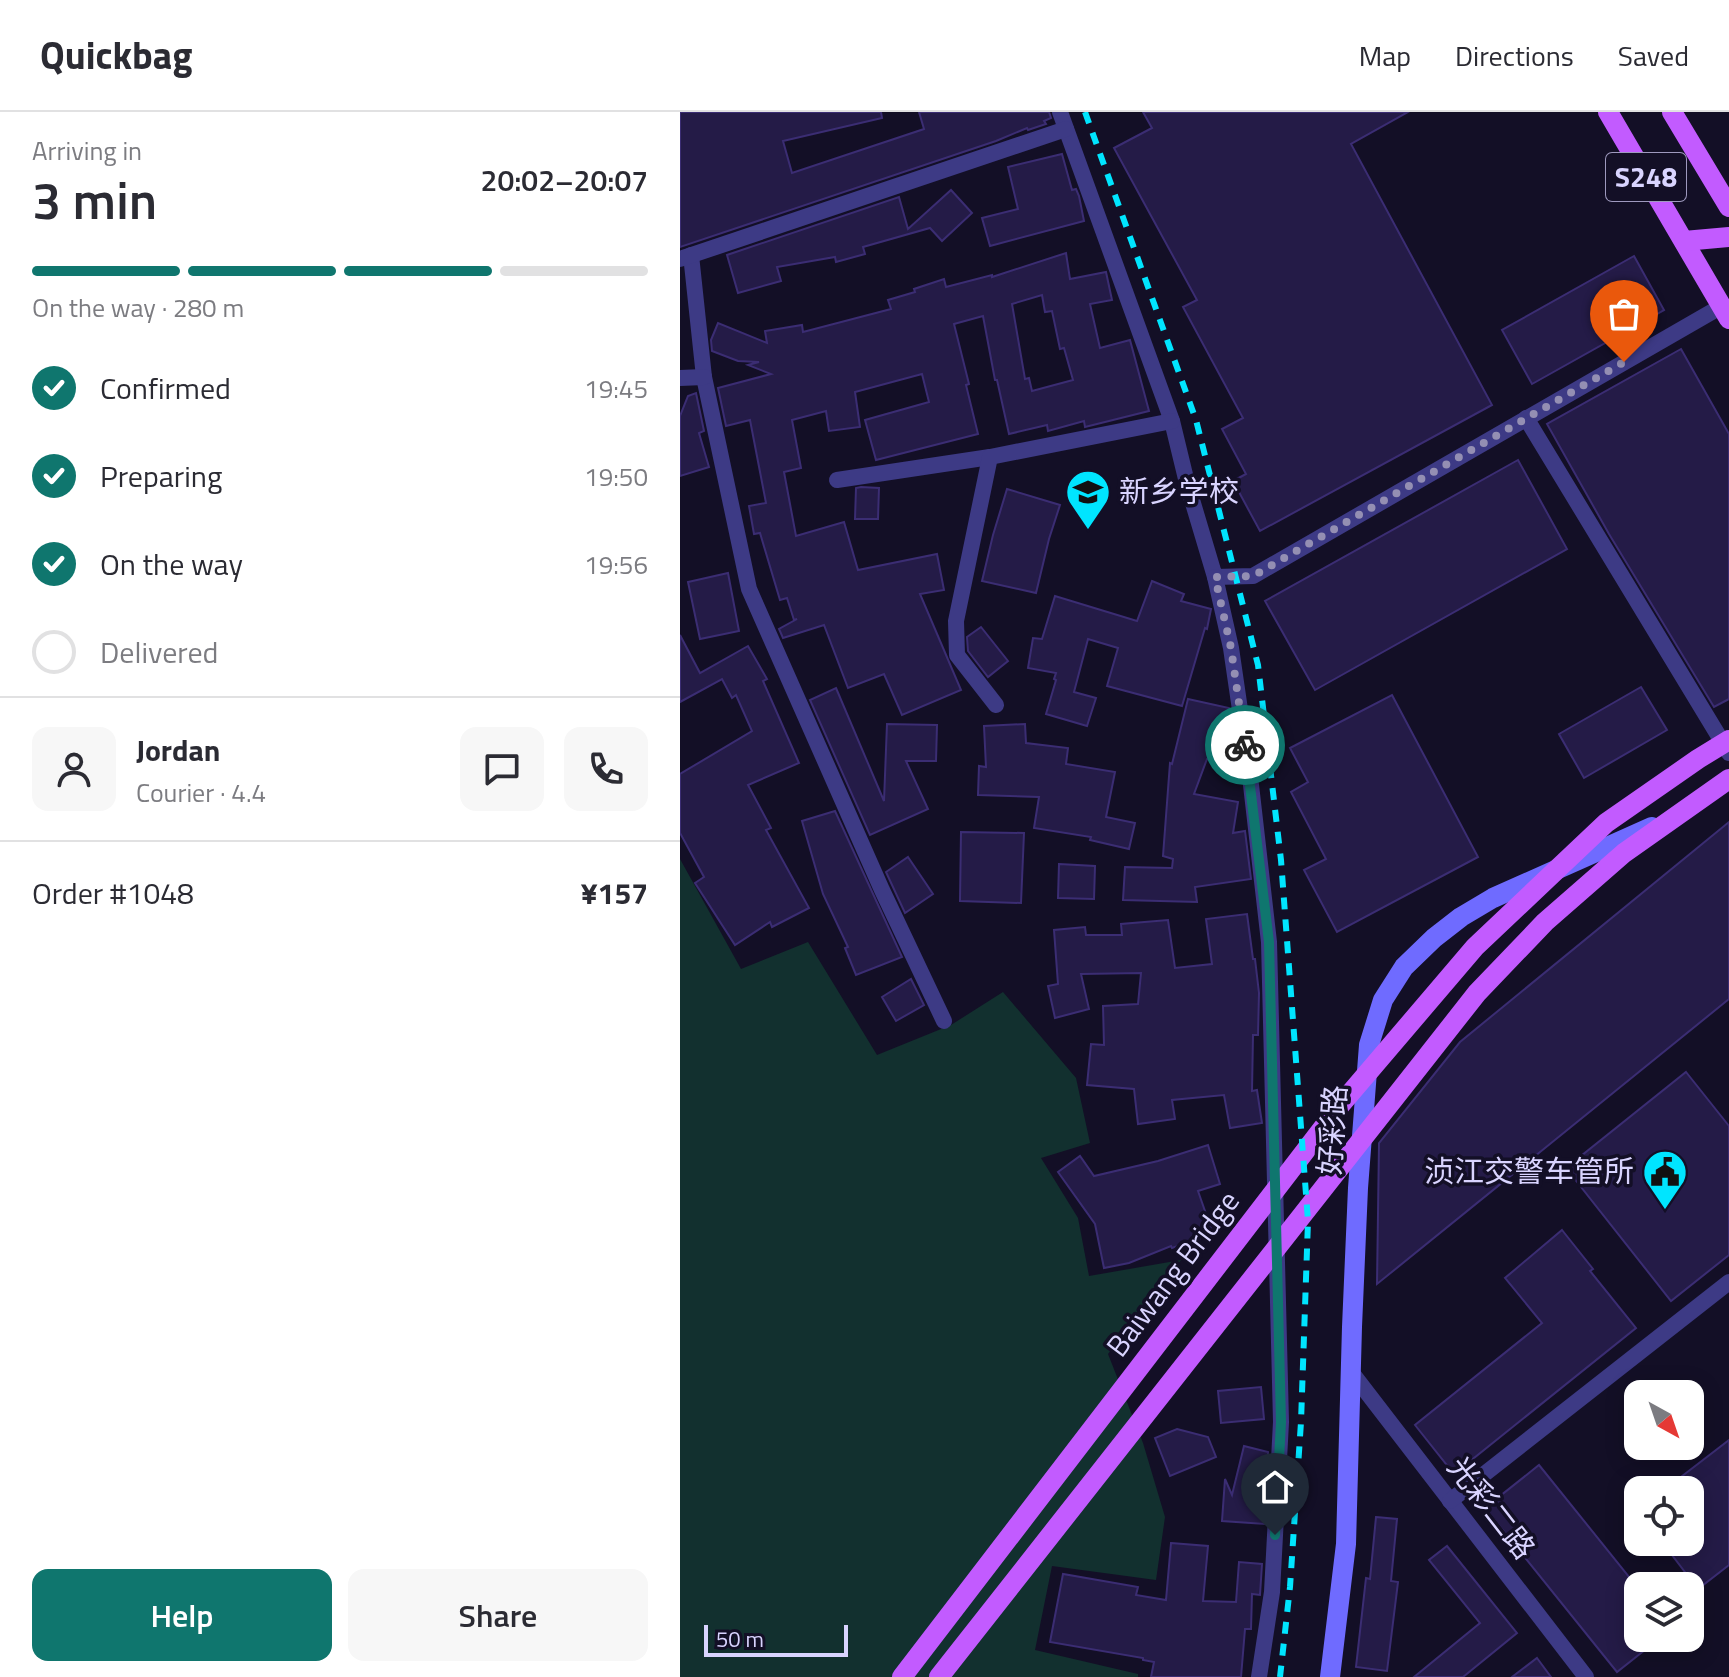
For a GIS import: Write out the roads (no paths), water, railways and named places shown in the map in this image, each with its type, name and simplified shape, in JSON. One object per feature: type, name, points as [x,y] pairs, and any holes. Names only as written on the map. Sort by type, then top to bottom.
[{"type":"main road","name":"S248","points":[[1608,112],[1725,312]]},
{"type":"main road","name":"S248","points":[[1672,112],[1729,207]]},
{"type":"main road","points":[[1684,241],[1729,237]]},
{"type":"main road","name":"Baiwang Bridge","points":[[902,1677],[1342,1103],[1475,947],[1606,823],[1729,740]]},
{"type":"main road","points":[[939,1677],[1477,993],[1545,922],[1624,853],[1729,779]]},
{"type":"street","points":[[1060,112],[1172,421],[1231,648],[1251,785],[1269,942],[1281,1422],[1272,1592],[1259,1677]]},
{"type":"street","points":[[944,1021],[882,890],[749,589],[704,377],[686,257],[1066,129]]},
{"type":"street","points":[[1215,577],[1253,576],[1526,418],[1725,312]]},
{"type":"street","points":[[680,378],[704,377]]},
{"type":"street","points":[[1526,418],[1729,753]]},
{"type":"street","points":[[837,480],[990,457],[1172,421]]},
{"type":"street","points":[[990,457],[956,621],[957,655],[996,705]]},
{"type":"street","name":"好彩路","points":[[1330,1677],[1346,1544],[1358,1188],[1369,1045],[1383,1000],[1404,967],[1461,917],[1493,898],[1729,793]]},
{"type":"street","points":[[1450,1501],[1729,1282]]},
{"type":"street","name":"光彩二路","points":[[1352,1373],[1586,1677]]},
{"type":"railway","points":[[1085,112],[1196,420],[1258,665],[1281,860],[1308,1221],[1301,1422],[1290,1587],[1280,1677]]},
{"type":"place","name":"新乡学校","points":[[1088,531]]},
{"type":"place","name":"浈江交警车管所","points":[[1665,1211]]}]
